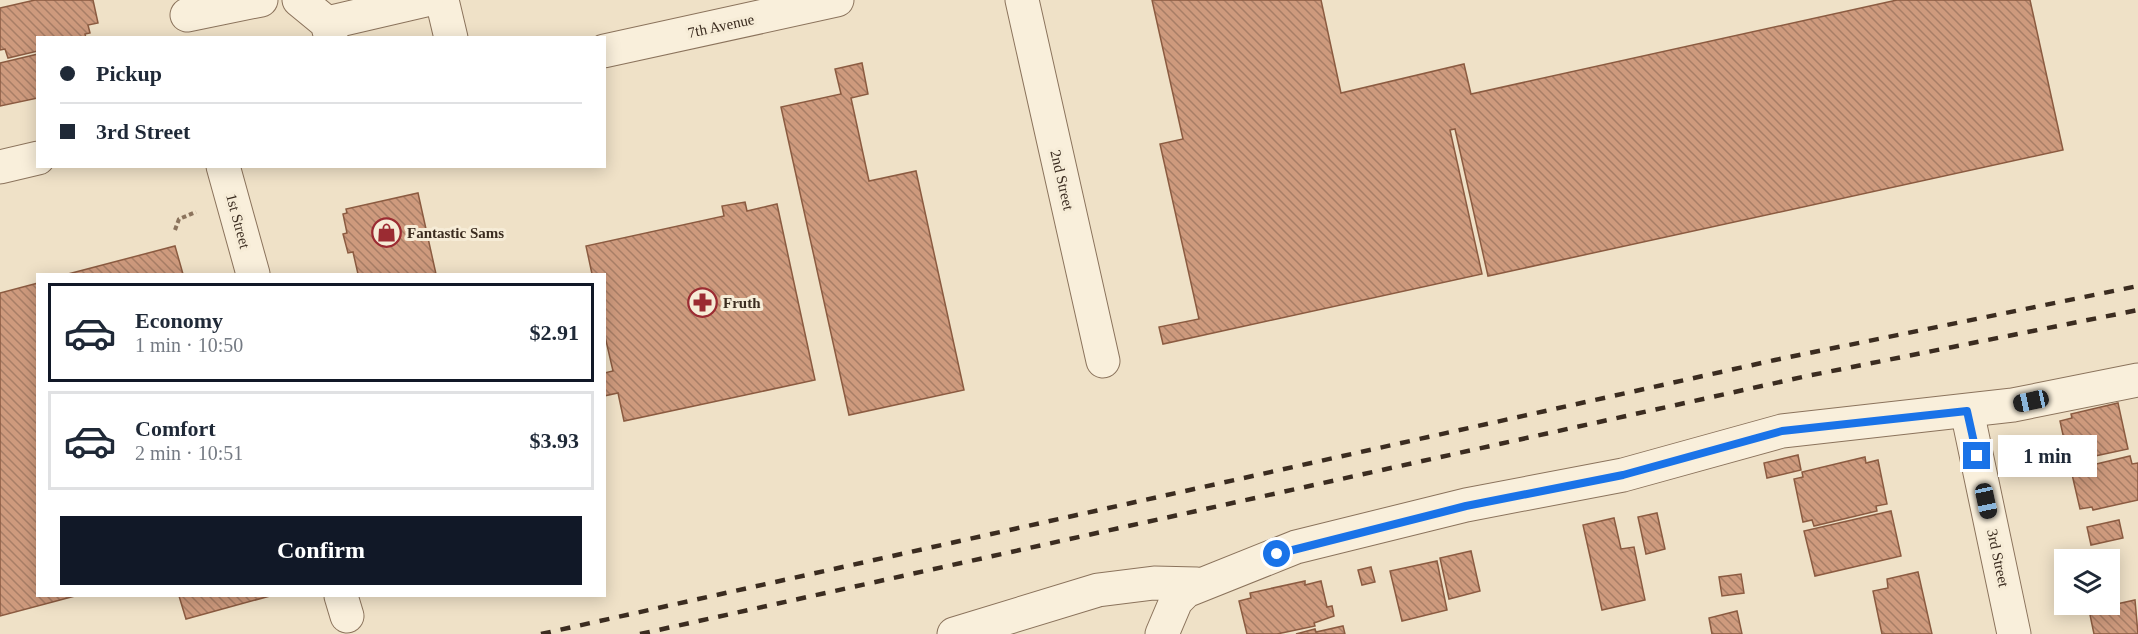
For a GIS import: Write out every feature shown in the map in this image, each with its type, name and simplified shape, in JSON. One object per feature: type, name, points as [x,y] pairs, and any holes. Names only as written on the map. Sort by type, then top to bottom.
[{"type":"street","points":[[188,18],[261,0]]},
{"type":"street","points":[[299,0],[329,30],[426,0]]},
{"type":"street","points":[[442,0],[451,36]]},
{"type":"street","name":"7th Avenue","points":[[606,50],[753,9],[837,0]]},
{"type":"street","name":"2nd Street","points":[[1022,0],[1103,361]]},
{"type":"street","points":[[0,166],[36,158]]},
{"type":"street","name":"1st Street","points":[[224,168],[253,273]]},
{"type":"street","points":[[1162,634],[1176,601],[1197,584],[1296,547],[1466,506],[1623,475],[1782,431],[2013,405],[2138,380]]},
{"type":"street","name":"3rd Street","points":[[1967,411],[2014,634]]},
{"type":"street","points":[[954,634],[1098,590],[1154,583],[1197,584]]},
{"type":"path","points":[[175,230],[179,219],[196,212]]},
{"type":"building","points":[[35,0],[93,0],[98,23],[88,25],[90,33],[85,34],[86,36],[36,36],[36,51],[8,58],[5,49],[0,50],[0,8]]},
{"type":"building","points":[[1152,0],[1321,0],[1341,93],[1464,64],[1471,94],[1897,0],[2030,0],[2063,150],[1488,276],[1455,129],[1450,130],[1482,274],[1163,344],[1159,327],[1199,319],[1160,144],[1183,139]]},
{"type":"building","points":[[36,54],[36,98],[0,106],[0,63]]},
{"type":"building","points":[[862,63],[868,94],[851,98],[869,181],[916,171],[964,390],[849,415],[781,107],[841,94],[835,69]]},
{"type":"building","name":"Fantastic Sams","points":[[418,193],[436,273],[358,273],[353,252],[348,253],[343,234],[347,233],[343,214],[347,213],[346,209]]},
{"type":"building","name":"Fruth","points":[[745,202],[747,211],[777,204],[815,380],[624,421],[618,393],[606,396],[606,373],[613,371],[606,341],[606,273],[592,273],[586,246],[724,216],[722,206]]},
{"type":"building","points":[[175,246],[183,273],[72,273]]},
{"type":"building","points":[[36,284],[36,597],[71,597],[0,616],[0,293]]},
{"type":"building","points":[[2118,403],[2128,449],[2081,459],[2081,456],[2068,458],[2060,421],[2072,418],[2071,414]]},
{"type":"building","points":[[1798,455],[1801,470],[1767,478],[1764,463]]},
{"type":"building","points":[[2130,456],[2132,464],[2138,463],[2138,500],[2093,510],[2092,507],[2080,509],[2071,470]]},
{"type":"building","points":[[1865,457],[1866,463],[1878,460],[1887,504],[1876,506],[1877,511],[1814,526],[1812,520],[1803,522],[1794,479],[1803,477],[1802,472]]},
{"type":"building","points":[[1891,511],[1901,556],[1815,576],[1804,531]]},
{"type":"building","points":[[1657,513],[1665,549],[1646,554],[1638,517]]},
{"type":"building","points":[[1614,518],[1621,549],[1634,547],[1645,600],[1602,610],[1583,525]]},
{"type":"building","points":[[2119,520],[2123,538],[2091,545],[2087,527]]},
{"type":"building","points":[[1471,551],[1480,591],[1449,599],[1440,558]]},
{"type":"building","points":[[1437,561],[1447,610],[1402,621],[1390,571]]},
{"type":"building","points":[[1371,567],[1375,582],[1362,585],[1358,570]]},
{"type":"building","points":[[1918,572],[1932,634],[1882,634],[1873,591],[1888,588],[1887,579]]},
{"type":"building","points":[[1741,574],[1744,593],[1722,596],[1719,577]]},
{"type":"building","points":[[1305,581],[1305,585],[1321,581],[1327,607],[1332,606],[1334,616],[1314,623],[1315,626],[1277,634],[1247,634],[1239,601],[1251,598],[1250,593]]},
{"type":"building","points":[[179,597],[266,597],[186,619]]},
{"type":"building","points":[[2135,600],[2138,634],[2094,634],[2090,615],[2120,615],[2120,603]]},
{"type":"building","points":[[1737,611],[1742,634],[1712,634],[1709,618]]},
{"type":"building","points":[[1343,626],[1345,634],[1296,634],[1315,629],[1316,632]]},
{"type":"railway","points":[[541,634],[1775,360],[2138,286]]},
{"type":"railway","points":[[640,634],[1807,376],[2138,310]]},
{"type":"place","name":"Fantastic Sams","points":[[386,233]]},
{"type":"place","name":"Fruth","points":[[702,303]]},
{"type":"route","points":[[1277,554],[1296,547],[1466,506],[1623,475],[1782,431],[1967,411],[1977,456]]}]
